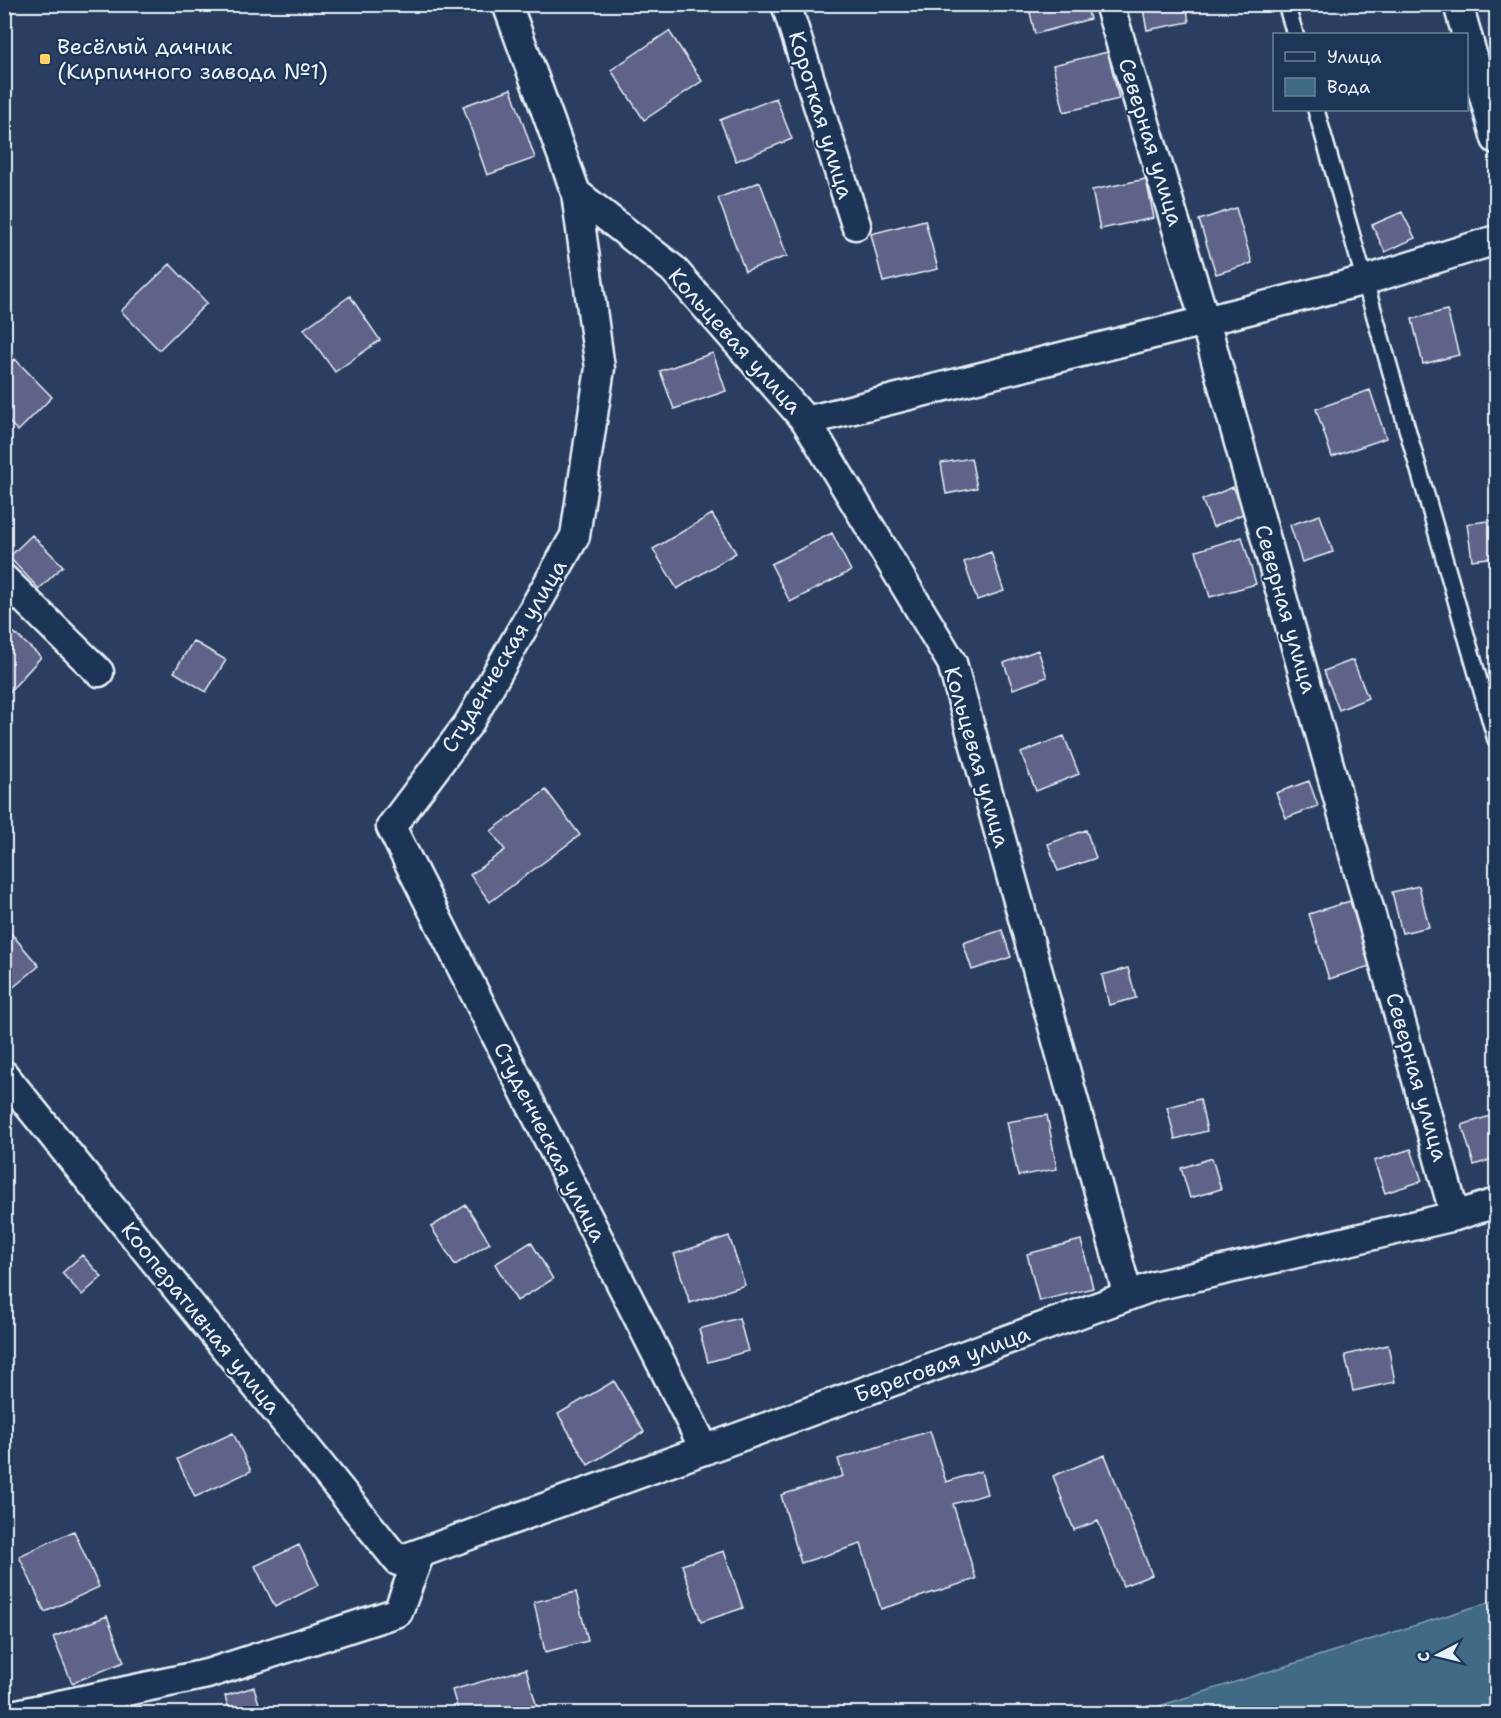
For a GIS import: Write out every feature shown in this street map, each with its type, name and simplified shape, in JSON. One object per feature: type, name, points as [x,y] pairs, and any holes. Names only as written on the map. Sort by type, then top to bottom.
[{"type":"street","name":"Студенческая улица","points":[[507,4],[576,193],[600,368],[575,536],[469,723],[392,827],[705,1450]]},
{"type":"street","name":"Короткая улица","points":[[786,4],[856,225]]},
{"type":"street","name":"Северная улица","points":[[1109,4],[1205,321],[1455,1216]]},
{"type":"street","points":[[1458,4],[1466,33]]},
{"type":"street","points":[[1468,39],[1497,139]]},
{"type":"street","name":"Кольцевая улица","points":[[576,193],[673,269],[806,421],[952,663],[1128,1296]]},
{"type":"street","points":[[806,421],[1366,280],[1497,240]]},
{"type":"street","points":[[4,579],[99,672]]},
{"type":"street","name":"Кооперативная улица","points":[[4,1075],[409,1557]]},
{"type":"street","name":"Береговая улица","points":[[409,1557],[1155,1286],[1455,1216],[1497,1203]]},
{"type":"street","points":[[17,1713],[207,1674],[398,1612],[409,1557]]},
{"type":"lane","points":[[1286,4],[1295,33]]},
{"type":"lane","points":[[1317,111],[1497,740]]},
{"type":"water","points":[[1496,1600],[1496,1713],[1137,1713]]},
{"type":"building","points":[[1028,4],[1086,4],[1090,19],[1035,34]]},
{"type":"building","points":[[1142,4],[1186,4],[1189,22],[1147,30]]},
{"type":"building","points":[[669,31],[702,81],[644,120],[611,70]]},
{"type":"building","points":[[1108,52],[1119,99],[1064,112],[1053,65]]},
{"type":"building","points":[[511,89],[535,158],[487,175],[463,106]]},
{"type":"building","points":[[776,98],[792,139],[736,161],[720,120]]},
{"type":"building","points":[[1146,179],[1154,218],[1100,229],[1092,190]]},
{"type":"building","points":[[760,182],[787,256],[745,271],[718,198]]},
{"type":"building","points":[[1236,208],[1252,263],[1216,274],[1199,220]]},
{"type":"building","points":[[1402,212],[1415,238],[1385,252],[1372,225]]},
{"type":"building","points":[[925,220],[938,269],[883,282],[871,234]]},
{"type":"building","points":[[170,264],[207,303],[159,350],[121,311]]},
{"type":"building","points":[[350,296],[380,340],[335,372],[304,329]]},
{"type":"building","points":[[1447,310],[1459,355],[1423,364],[1412,319]]},
{"type":"building","points":[[713,353],[726,391],[674,409],[660,371]]},
{"type":"building","points":[[15,359],[52,397],[18,431],[4,417],[4,370]]},
{"type":"building","points":[[1370,390],[1386,438],[1332,457],[1316,409]]},
{"type":"building","points":[[971,458],[977,488],[946,494],[941,463]]},
{"type":"building","points":[[1233,487],[1245,513],[1213,527],[1202,500]]},
{"type":"building","points":[[712,514],[736,553],[677,589],[653,549]]},
{"type":"building","points":[[1320,515],[1333,552],[1302,562],[1290,525]]},
{"type":"building","points":[[1494,520],[1496,557],[1472,560],[1467,524]]},
{"type":"building","points":[[832,533],[851,571],[790,602],[771,564]]},
{"type":"building","points":[[32,535],[63,566],[39,589],[9,557]]},
{"type":"building","points":[[1242,537],[1256,584],[1210,597],[1196,551]]},
{"type":"building","points":[[991,552],[1004,591],[977,600],[964,562]]},
{"type":"building","points":[[10,629],[41,657],[4,698],[4,635]]},
{"type":"building","points":[[193,641],[226,660],[206,692],[174,672]]},
{"type":"building","points":[[1038,650],[1047,677],[1013,689],[1004,663]]},
{"type":"building","points":[[1353,660],[1368,698],[1339,710],[1324,671]]},
{"type":"building","points":[[1064,736],[1079,774],[1036,791],[1021,753]]},
{"type":"building","points":[[1309,781],[1318,806],[1286,818],[1276,793]]},
{"type":"building","points":[[546,790],[580,835],[490,902],[470,875],[505,850],[491,831]]},
{"type":"building","points":[[1086,830],[1096,858],[1058,871],[1048,844]]},
{"type":"building","points":[[1419,886],[1429,927],[1402,933],[1392,892]]},
{"type":"building","points":[[1350,901],[1370,966],[1329,979],[1309,914]]},
{"type":"building","points":[[4,925],[39,966],[4,995]]},
{"type":"building","points":[[1002,930],[1011,957],[972,970],[963,943]]},
{"type":"building","points":[[1128,968],[1136,998],[1109,1005],[1102,975]]},
{"type":"building","points":[[1200,1099],[1207,1131],[1175,1139],[1167,1107]]},
{"type":"building","points":[[1496,1114],[1496,1158],[1474,1165],[1462,1125]]},
{"type":"building","points":[[1047,1115],[1057,1169],[1018,1176],[1007,1122]]},
{"type":"building","points":[[1411,1149],[1422,1181],[1385,1193],[1374,1161]]},
{"type":"building","points":[[1212,1158],[1221,1189],[1190,1198],[1181,1168]]},
{"type":"building","points":[[466,1205],[490,1243],[455,1265],[431,1227]]},
{"type":"building","points":[[729,1236],[745,1285],[690,1303],[674,1254]]},
{"type":"building","points":[[1081,1240],[1093,1288],[1039,1301],[1027,1254]]},
{"type":"building","points":[[531,1242],[553,1279],[517,1301],[495,1264]]},
{"type":"building","points":[[82,1255],[102,1277],[82,1295],[62,1273]]},
{"type":"building","points":[[739,1318],[748,1351],[708,1362],[699,1329]]},
{"type":"building","points":[[1388,1345],[1395,1382],[1353,1391],[1345,1355]]},
{"type":"building","points":[[614,1381],[644,1432],[588,1465],[558,1414]]},
{"type":"building","points":[[930,1431],[946,1482],[981,1471],[987,1494],[953,1504],[976,1579],[881,1609],[861,1544],[801,1563],[781,1495],[843,1476],[838,1459]]},
{"type":"building","points":[[233,1433],[251,1471],[195,1497],[177,1459]]},
{"type":"building","points":[[1105,1455],[1152,1575],[1123,1586],[1098,1521],[1074,1530],[1053,1476]]},
{"type":"building","points":[[74,1531],[99,1587],[45,1612],[19,1556]]},
{"type":"building","points":[[299,1545],[319,1585],[275,1607],[255,1566]]},
{"type":"building","points":[[724,1551],[743,1608],[701,1622],[682,1565]]},
{"type":"building","points":[[576,1592],[588,1641],[545,1652],[534,1602]]},
{"type":"building","points":[[107,1616],[124,1662],[72,1683],[53,1637]]},
{"type":"building","points":[[526,1669],[539,1714],[459,1714],[452,1690]]},
{"type":"building","points":[[254,1687],[262,1714],[230,1714],[225,1696]]},
{"type":"place","name":"Весёлый дачник (Кирпичного завода №1)","points":[[45,59]]}]
